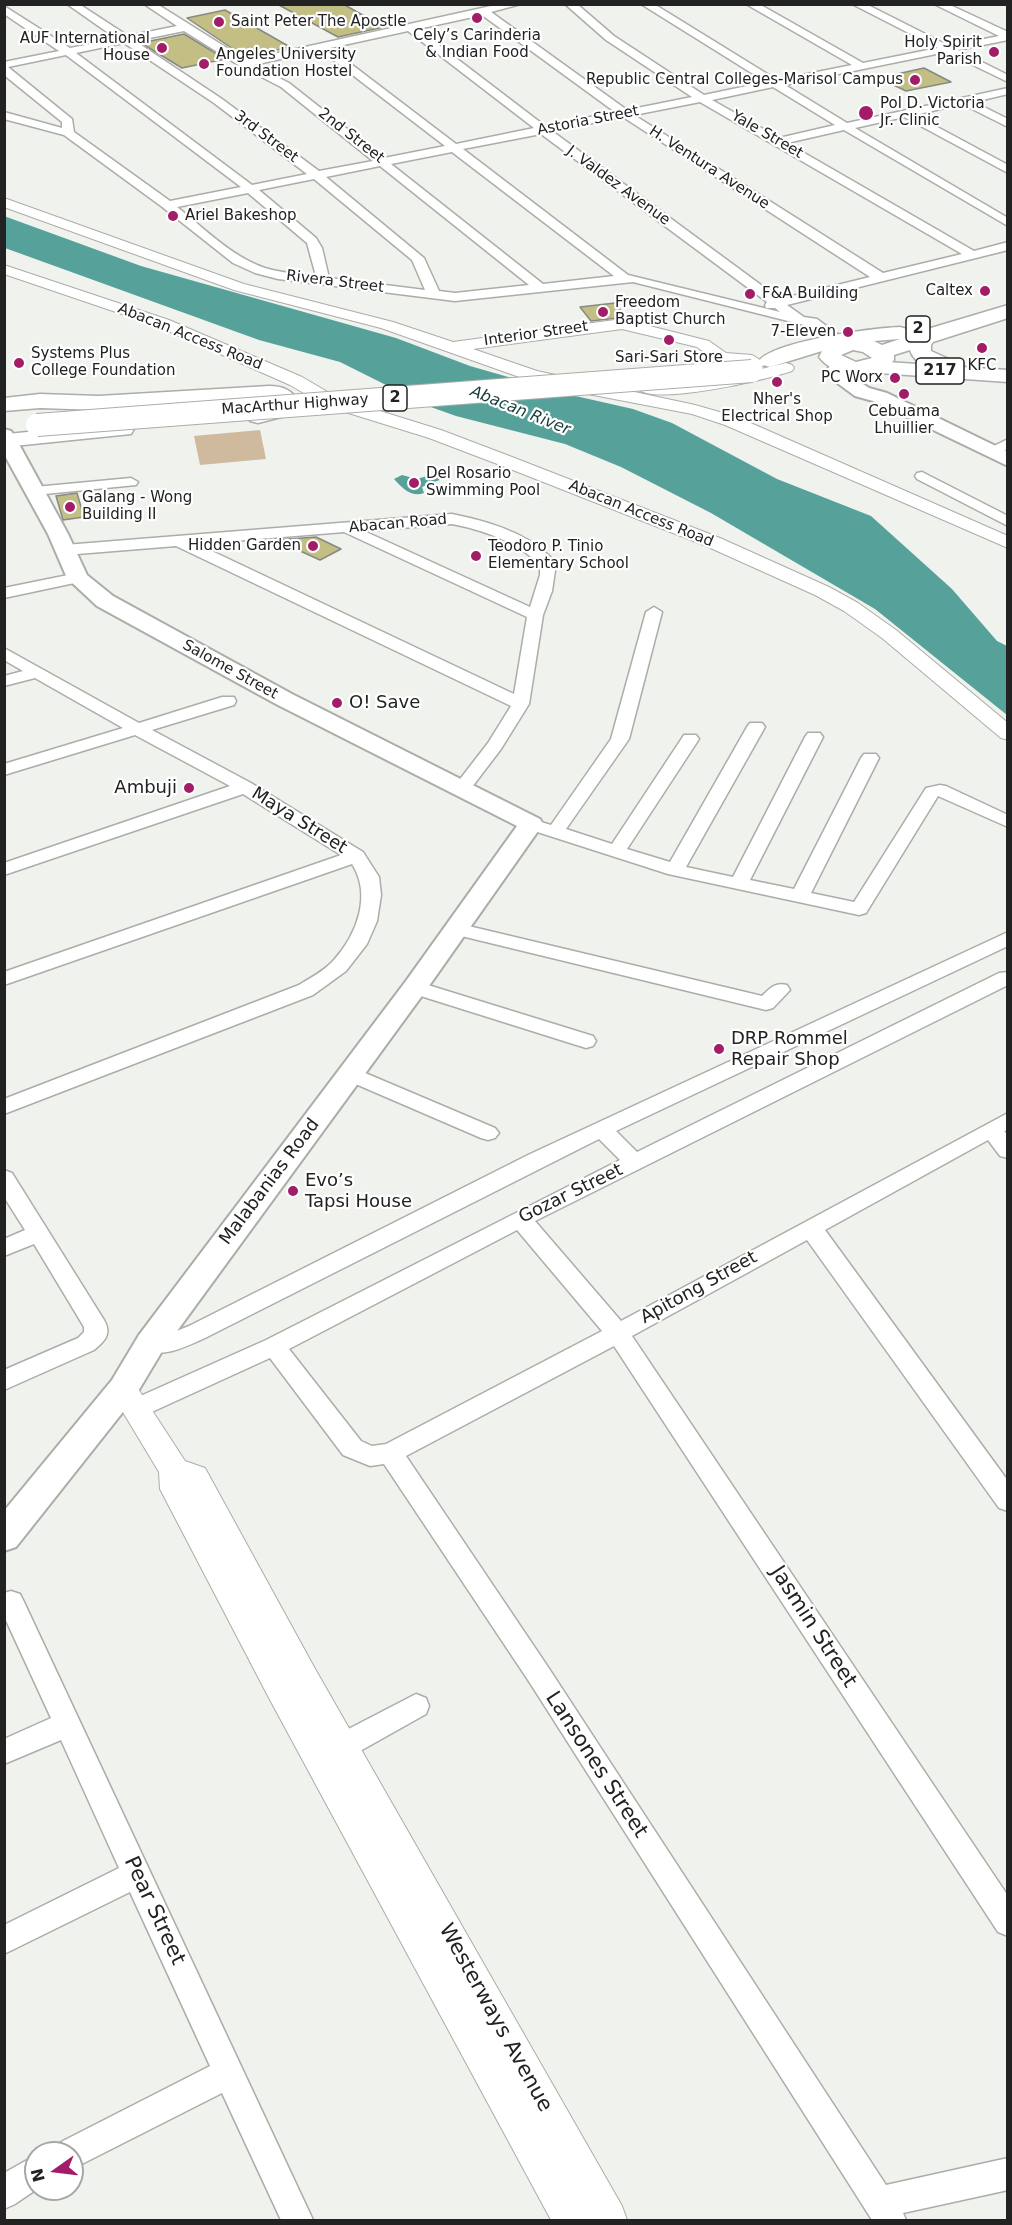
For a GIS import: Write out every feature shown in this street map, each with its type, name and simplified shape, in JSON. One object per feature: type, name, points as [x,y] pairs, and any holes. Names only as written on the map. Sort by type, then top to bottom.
[{"type":"main road","name":"MacArthur Highway","points":[[852,356],[871,334],[900,333],[971,316],[983,318],[1008,311]]},
{"type":"main road","name":"MacArthur Highway","points":[[15,422],[763,365],[852,356],[979,322],[983,318]]},
{"type":"main road","points":[[928,335],[919,350],[924,357],[944,364]]},
{"type":"main road","points":[[852,356],[834,374],[862,392],[880,397],[1002,451]]},
{"type":"main road","name":"217","points":[[852,356],[1008,369]]},
{"type":"main road","name":"217","points":[[852,356],[1008,376]]},
{"type":"main road","points":[[269,392],[284,395],[288,402],[285,409],[262,415],[15,422],[40,400],[89,404],[269,392]]},
{"type":"main road","name":"Salome Street","points":[[15,422],[35,491],[78,578],[105,601],[284,699],[544,827]]},
{"type":"main road","name":"Malabanias Road","points":[[9,1527],[129,1399],[150,1344],[456,929],[544,827]]},
{"type":"street","name":"3rd Street","points":[[72,4],[218,101],[315,174],[420,261],[434,295]]},
{"type":"street","name":"2nd Street","points":[[149,4],[244,63],[285,85],[539,287]]},
{"type":"street","points":[[244,63],[516,4]]},
{"type":"street","name":"Yale Street","points":[[570,4],[610,38],[703,99],[780,141],[971,254]]},
{"type":"street","points":[[646,4],[774,84],[1008,222]]},
{"type":"street","points":[[751,4],[863,67]]},
{"type":"street","points":[[857,4],[1008,79]]},
{"type":"street","points":[[939,4],[1008,37]]},
{"type":"street","points":[[4,9],[68,52],[248,187],[315,244],[323,281]]},
{"type":"street","name":"H. Ventura Avenue","points":[[483,11],[625,114],[881,278]]},
{"type":"street","points":[[4,67],[188,27]]},
{"type":"street","name":"J. Valdez Avenue","points":[[409,27],[542,129],[799,319],[802,327],[852,356]]},
{"type":"street","name":"Astoria Street","points":[[168,205],[248,187],[1008,37]]},
{"type":"street","points":[[322,47],[624,278]]},
{"type":"street","name":"Rivera Street","points":[[4,67],[68,121],[68,132],[168,205],[237,260],[253,268],[282,276],[434,295],[477,296],[624,278],[651,282],[799,319]]},
{"type":"street","points":[[780,141],[1008,91]]},
{"type":"street","points":[[964,101],[1008,124]]},
{"type":"street","points":[[904,113],[1008,170]]},
{"type":"street","points":[[4,116],[68,132]]},
{"type":"street","points":[[4,202],[224,282],[380,323],[531,375],[591,385],[695,410],[731,422],[938,510],[1008,543]]},
{"type":"street","name":"Rivera Street","points":[[737,304],[778,303],[1008,246]]},
{"type":"street","name":"Abacan Access Road","points":[[4,269],[163,323],[307,386],[324,399],[435,434],[609,500],[713,542],[830,595],[890,634],[1008,734]]},
{"type":"street","name":"Interior Street","points":[[450,347],[622,324],[697,342],[708,346],[722,357],[746,358],[763,365]]},
{"type":"street","points":[[257,364],[269,392]]},
{"type":"street","points":[[591,385],[675,388],[764,376],[763,365]]},
{"type":"street","points":[[285,409],[342,406]]},
{"type":"street","points":[[922,476],[1008,522]]},
{"type":"street","points":[[35,491],[131,482]]},
{"type":"street","name":"Abacan Road","points":[[65,550],[452,519],[473,524],[528,547],[542,556],[548,564],[548,575],[535,615],[521,704],[495,745],[463,787]]},
{"type":"street","points":[[347,529],[535,615]]},
{"type":"street","points":[[180,541],[521,704]]},
{"type":"street","points":[[4,593],[78,578]]},
{"type":"street","points":[[654,612],[620,739],[544,827],[675,870],[861,908],[930,794],[937,790],[1008,822]]},
{"type":"street","name":"Maya Street","points":[[4,653],[136,729],[245,787],[356,856],[370,877],[372,895],[367,921],[357,944],[339,967],[306,990],[4,1107]]},
{"type":"street","points":[[4,681],[37,672]]},
{"type":"street","points":[[4,770],[228,701]]},
{"type":"street","points":[[675,870],[756,727]]},
{"type":"street","points":[[739,884],[814,737]]},
{"type":"street","points":[[616,851],[690,739]]},
{"type":"street","points":[[801,895],[870,758]]},
{"type":"street","points":[[4,869],[245,787]]},
{"type":"street","points":[[4,979],[356,856]]},
{"type":"street","points":[[456,929],[766,1004],[780,990]]},
{"type":"street","points":[[150,1344],[171,1343],[197,1332],[536,1160],[1008,938]]},
{"type":"street","name":"Gozar Street","points":[[129,1399],[274,1346],[635,1161],[1006,978]]},
{"type":"street","points":[[415,987],[586,1041]]},
{"type":"street","points":[[351,1074],[488,1133]]},
{"type":"street","points":[[999,1125],[1008,1151]]},
{"type":"street","name":"Apitong Street","points":[[390,1453],[618,1333],[999,1125]]},
{"type":"street","points":[[602,1129],[635,1161]]},
{"type":"street","points":[[4,1178],[96,1326],[96,1336],[86,1344],[4,1381]]},
{"type":"street","name":"Jasmin Street","points":[[520,1219],[618,1333],[1008,1922]]},
{"type":"street","points":[[811,1228],[1008,1501]]},
{"type":"street","points":[[4,1248],[39,1233]]},
{"type":"street","points":[[274,1346],[352,1448],[370,1455],[390,1453]]},
{"type":"street","name":"Westerways Avenue","points":[[129,1399],[174,1470],[175,1489],[291,1682],[369,1821],[608,2220]]},
{"type":"street","name":"Lansones Street","points":[[390,1453],[539,1675],[884,2212]]},
{"type":"street","name":"Pear Street","points":[[11,1602],[297,2220]]},
{"type":"street","name":"Westerways Avenue","points":[[291,1682],[344,1746],[369,1821],[572,2220]]},
{"type":"street","points":[[344,1746],[416,1706]]},
{"type":"street","points":[[4,1752],[68,1724]]},
{"type":"street","points":[[4,1940],[136,1874]]},
{"type":"street","points":[[84,2147],[229,2073]]},
{"type":"street","points":[[884,2212],[1008,2174]]},
{"type":"street","points":[[4,2193],[24,2178]]},
{"type":"shaded area","points":[[260,430],[266,459],[200,465],[194,436]]},
{"type":"water","name":"Abacan River","points":[[4,216],[141,266],[396,338],[470,366],[571,395],[633,409],[672,423],[777,479],[871,516],[952,589],[997,641],[1007,646],[1007,715],[875,609],[711,513],[621,467],[565,444],[456,416],[428,406],[340,362],[259,340],[5,248]]},
{"type":"water","name":"Del Rosario Swimming Pool","points":[[434,474],[442,479],[422,487],[424,493],[420,494],[408,491],[394,479],[402,475],[417,479]]},
{"type":"building","points":[[277,4],[343,4],[384,27],[338,37]]},
{"type":"building","points":[[225,10],[290,47],[255,55],[252,53],[242,55],[187,18]]},
{"type":"building","name":"AUF International House","points":[[184,34],[225,59],[182,68],[141,43]]},
{"type":"building","name":"Republic Central Colleges-Marisol Campus","points":[[924,68],[951,82],[906,91],[879,78]]},
{"type":"building","name":"Freedom Baptist Church","points":[[615,303],[626,317],[591,321],[580,307]]},
{"type":"building","name":"Galang - Wong Building II","points":[[77,493],[84,517],[63,520],[56,496]]},
{"type":"building","name":"Hidden Garden","points":[[316,537],[341,549],[320,560],[276,540]]},
{"type":"place","name":"Cely’s Carinderia & Indian Food","points":[[477,18]]},
{"type":"place","name":"Saint Peter The Apostle","points":[[219,22]]},
{"type":"place","name":"AUF International House","points":[[162,48]]},
{"type":"place","name":"Holy Spirit Parish","points":[[994,52]]},
{"type":"place","name":"Angeles University Foundation Hostel","points":[[204,64]]},
{"type":"place","name":"Republic Central Colleges-Marisol Campus","points":[[915,80]]},
{"type":"place","name":"Pol D. Victoria Jr. Clinic","points":[[866,113]]},
{"type":"place","name":"Ariel Bakeshop","points":[[173,216]]},
{"type":"place","name":"Caltex","points":[[985,291]]},
{"type":"place","name":"F&A Building","points":[[750,294]]},
{"type":"place","name":"Freedom Baptist Church","points":[[603,312]]},
{"type":"place","name":"7-Eleven","points":[[848,332]]},
{"type":"place","name":"Sari-Sari Store","points":[[669,340]]},
{"type":"place","name":"KFC","points":[[982,348]]},
{"type":"place","name":"Systems Plus College Foundation","points":[[19,363]]},
{"type":"place","name":"PC Worx","points":[[895,378]]},
{"type":"place","name":"Nher's Electrical Shop","points":[[777,382]]},
{"type":"place","name":"Cebuama Lhuillier","points":[[904,394]]},
{"type":"place","name":"Del Rosario Swimming Pool","points":[[414,483]]},
{"type":"place","name":"Galang - Wong Building II","points":[[70,507]]},
{"type":"place","name":"Hidden Garden","points":[[313,546]]},
{"type":"place","name":"Teodoro P. Tinio Elementary School","points":[[476,556]]},
{"type":"place","name":"O! Save","points":[[337,703]]},
{"type":"place","name":"Ambuji","points":[[189,788]]},
{"type":"place","name":"DRP Rommel Repair Shop","points":[[719,1049]]},
{"type":"place","name":"Evo’s Tapsi House","points":[[293,1191]]}]
